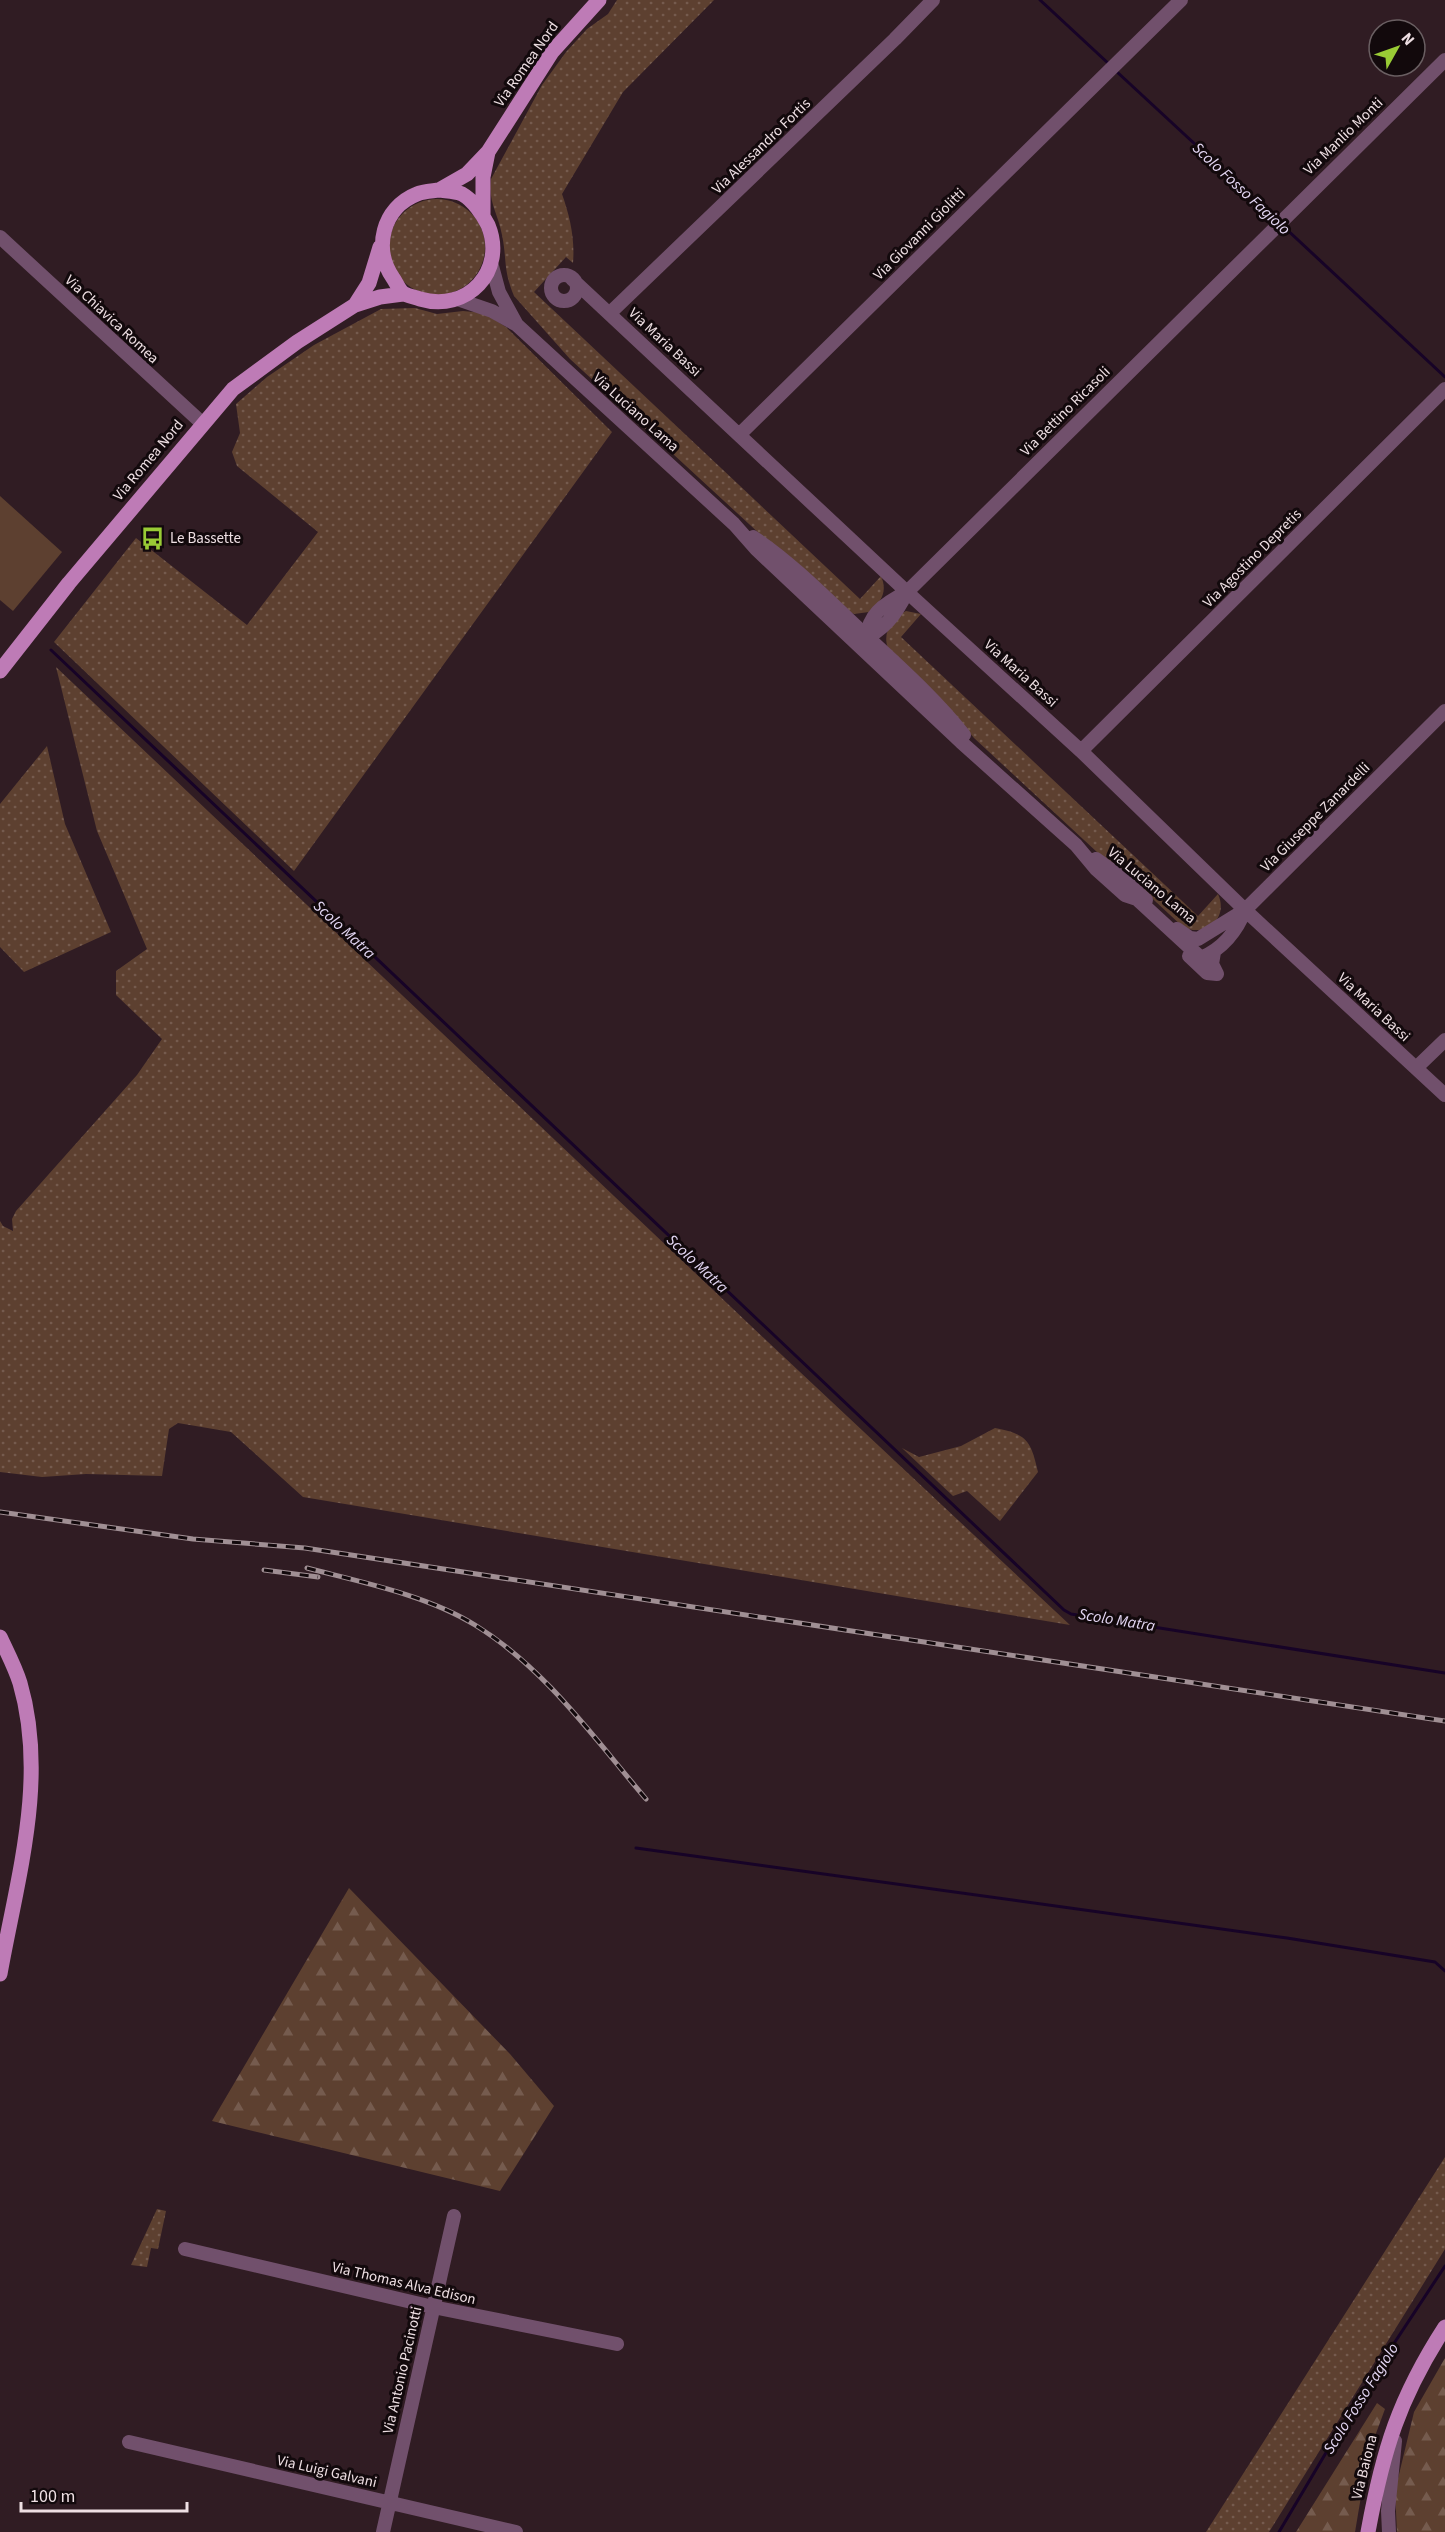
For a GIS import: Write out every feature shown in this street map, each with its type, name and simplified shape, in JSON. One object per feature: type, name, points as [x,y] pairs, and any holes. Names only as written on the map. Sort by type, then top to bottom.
[{"type":"main road","name":"Via Romea Nord","points":[[439,190],[467,174],[488,152],[552,52],[599,0]]},
{"type":"main road","name":"Via Romea Nord","points":[[483,214],[483,177],[488,152]]},
{"type":"main road","points":[[439,190],[462,194],[483,214],[494,239],[492,266],[478,286],[457,299],[433,303],[403,294],[386,269],[380,247],[385,226],[396,209],[416,194],[439,190]]},
{"type":"main road","name":"Via Romea Nord","points":[[355,305],[369,283],[380,247]]},
{"type":"main road","name":"Via Romea Nord","points":[[0,671],[69,583],[233,389],[297,342],[355,305],[380,297],[403,294]]},
{"type":"main road","points":[[0,1637],[20,1682],[31,1745],[28,1822],[0,1974]]},
{"type":"main road","name":"Via Baiona","points":[[1368,2532],[1380,2469],[1398,2411],[1445,2327]]},
{"type":"street","name":"Via Alessandro Fortis","points":[[610,313],[933,0]]},
{"type":"street","name":"Via Giovanni Giolitti","points":[[739,435],[1181,0]]},
{"type":"street","name":"Via Manlio Monti","points":[[1290,211],[1445,60]]},
{"type":"street","name":"Via Bettino Ricasoli","points":[[867,637],[878,632],[886,624],[907,592],[1290,211]]},
{"type":"street","name":"Via Chiavica Romea","points":[[0,237],[202,424]]},
{"type":"street","name":"Via Luciano Lama","points":[[492,266],[499,292],[517,325]]},
{"type":"street","name":"Via Maria Bassi","points":[[572,279],[907,592],[1082,751],[1245,910],[1445,1095]]},
{"type":"street","name":"Via Luciano Lama","points":[[457,299],[492,311],[517,325],[734,524],[788,579],[1076,845],[1096,869],[1207,973],[1217,974],[1212,964],[1214,952]]},
{"type":"street","name":"Via Agostino Depretis","points":[[1082,751],[1445,389]]},
{"type":"street","name":"Via Luciano Lama","points":[[734,524],[793,567],[934,699],[986,762]]},
{"type":"street","name":"Via Luciano Lama","points":[[788,579],[804,588],[861,640],[867,637]]},
{"type":"street","points":[[867,637],[867,628],[875,614],[889,601],[907,592]]},
{"type":"street","points":[[849,620],[864,619],[875,614]]},
{"type":"street","points":[[883,652],[879,642],[880,634],[886,624]]},
{"type":"street","name":"Via Luciano Lama","points":[[867,637],[869,647],[918,694],[929,711]]},
{"type":"street","name":"Via Giuseppe Zanardelli","points":[[1214,952],[1239,926],[1245,910],[1445,711]]},
{"type":"street","name":"Via Luciano Lama","points":[[1076,845],[1120,876],[1178,930],[1190,938],[1198,939],[1208,934],[1245,910]]},
{"type":"street","name":"Via Luciano Lama","points":[[1125,895],[1137,899],[1200,958],[1214,952]]},
{"type":"street","points":[[1416,1068],[1445,1040]]},
{"type":"street","name":"Via Antonio Pacinotti","points":[[383,2532],[454,2216]]},
{"type":"street","name":"Via Thomas Alva Edison","points":[[184,2249],[433,2307],[617,2344]]},
{"type":"street","name":"Via Baiona","points":[[1389,2532],[1390,2479],[1398,2411]]},
{"type":"street","name":"Via Luigi Galvani","points":[[129,2442],[516,2532]]},
{"type":"green space","points":[[617,0],[714,0],[623,92],[562,194],[571,228],[573,263],[566,257],[534,292],[860,599],[881,576],[884,587],[882,596],[869,612],[854,614],[846,610],[762,536],[570,359],[514,296],[507,272],[504,243],[492,201],[491,179],[542,85],[566,52],[587,29],[608,14]]},
{"type":"green space","points":[[437,199],[455,203],[471,213],[481,229],[485,247],[481,265],[471,281],[455,291],[437,295],[419,291],[403,281],[393,265],[389,247],[393,229],[403,213],[419,203]]},
{"type":"green space","points":[[415,308],[437,314],[463,311],[484,313],[506,327],[612,432],[294,871],[54,642],[136,538],[247,625],[318,532],[237,466],[232,452],[240,433],[236,404],[267,377],[314,345],[381,309]]},
{"type":"green space","points":[[0,496],[62,552],[13,611],[0,600]]},
{"type":"green space","points":[[906,611],[921,614],[901,637],[1198,916],[1218,894],[1221,903],[1220,911],[1213,924],[1200,930],[1183,927],[1141,888],[1098,853],[974,738],[949,708],[888,648],[887,632],[896,618]]},
{"type":"green space","points":[[56,667],[1070,1625],[303,1497],[231,1432],[178,1423],[169,1429],[162,1476],[86,1474],[42,1477],[0,1472],[0,1221],[3,1226],[13,1231],[12,1219],[16,1211],[137,1075],[162,1039],[116,995],[116,971],[147,949],[97,831]]},
{"type":"green space","points":[[47,746],[65,824],[111,932],[24,972],[0,947],[0,804]]},
{"type":"green space","points":[[995,1428],[1014,1433],[1026,1441],[1033,1453],[1038,1472],[1000,1521],[967,1491],[953,1496],[902,1448],[919,1457],[961,1446]]},
{"type":"green space","points":[[349,1888],[510,2054],[554,2106],[500,2191],[212,2121]]},
{"type":"green space","points":[[1445,2157],[1445,2249],[1269,2532],[1206,2532]]},
{"type":"green space","points":[[157,2209],[166,2211],[158,2249],[151,2248],[147,2267],[131,2265]]},
{"type":"green space","points":[[1445,2358],[1445,2532],[1397,2532],[1395,2491],[1414,2412]]},
{"type":"green space","points":[[1377,2403],[1385,2409],[1368,2455],[1355,2532],[1296,2532]]},
{"type":"waterway","name":"Scolo Fosso Fagiolo","points":[[1040,0],[1109,64]]},
{"type":"waterway","name":"Scolo Fosso Fagiolo","points":[[1116,71],[1278,221]]},
{"type":"waterway","name":"Scolo Fosso Fagiolo","points":[[1283,226],[1445,377]]},
{"type":"waterway","name":"Scolo Matra","points":[[51,650],[1064,1610],[1071,1614],[1445,1673]]},
{"type":"waterway","points":[[636,1848],[1287,1938],[1435,1962],[1445,1971]]},
{"type":"waterway","name":"Scolo Fosso Fagiolo","points":[[1279,2532],[1362,2392],[1445,2266]]},
{"type":"railway","points":[[0,1512],[193,1539],[305,1548],[1445,1721]]},
{"type":"railway","points":[[307,1568],[371,1584],[436,1605],[475,1625],[500,1642],[524,1662],[567,1705],[646,1799]]},
{"type":"railway","points":[[264,1570],[318,1577]]},
{"type":"place","name":"Le Bassette","points":[[152,538]]}]
